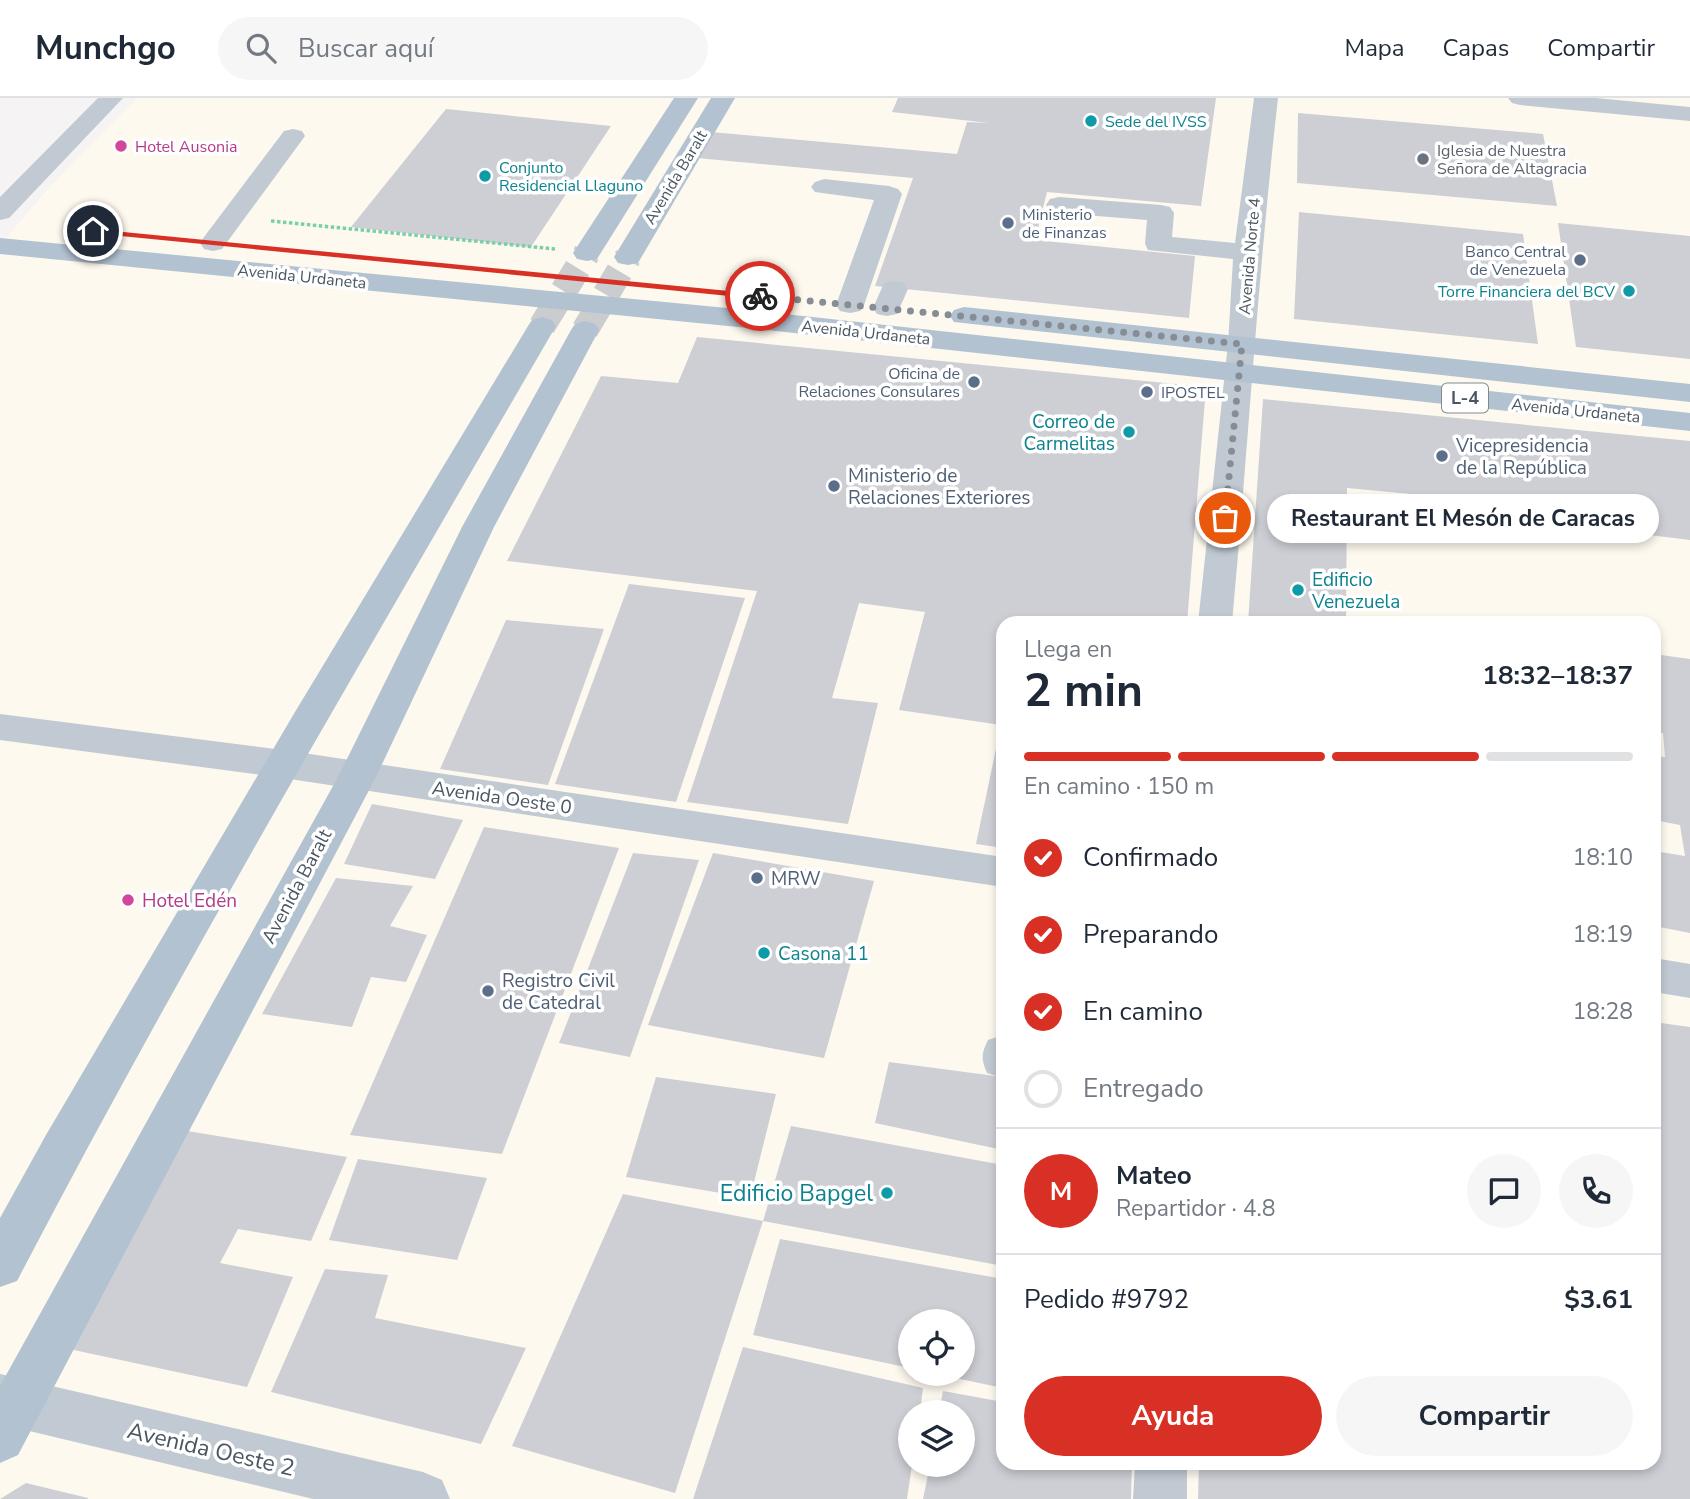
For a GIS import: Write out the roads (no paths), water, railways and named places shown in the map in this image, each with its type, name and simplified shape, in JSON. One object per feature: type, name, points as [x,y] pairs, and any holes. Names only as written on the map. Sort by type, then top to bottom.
[{"type":"main road","name":"Avenida Baralt","points":[[587,253],[686,98]]},
{"type":"main road","name":"Avenida Baralt","points":[[628,257],[723,98]]},
{"type":"main road","name":"Avenida Urdaneta","points":[[0,223],[241,246],[523,286]]},
{"type":"main road","name":"Avenida Urdaneta","points":[[0,246],[523,286],[1241,358],[1690,393]]},
{"type":"main road","name":"Avenida Urdaneta","points":[[753,308],[850,305],[891,299],[1241,358],[1690,422]]},
{"type":"main road","points":[[0,1265],[62,1149],[284,764],[542,326]]},
{"type":"main road","name":"Avenida Baralt","points":[[6,1413],[356,777],[478,527],[585,330]]},
{"type":"street","name":"Avenida Norte 4","points":[[1216,616],[1241,358],[1247,252],[1266,98]]},
{"type":"street","points":[[1520,98],[1690,114]]},
{"type":"street","points":[[0,212],[101,99]]},
{"type":"street","points":[[213,243],[293,136]]},
{"type":"street","points":[[824,187],[889,194],[850,305]]},
{"type":"street","points":[[1059,205],[1161,213],[1158,244],[1247,252]]},
{"type":"street","name":"Avenida Oeste 0","points":[[0,727],[284,764],[356,777],[996,871]]},
{"type":"street","points":[[1661,976],[1690,981]]},
{"type":"street","name":"Avenida Oeste 2","points":[[6,1413],[423,1499]]},
{"type":"street","points":[[1160,1499],[1161,1470]]},
{"type":"tunnel","points":[[542,326],[587,253]]},
{"type":"tunnel","points":[[585,330],[628,257]]},
{"type":"place","name":"Sede del IVSS","points":[[1091,121]]},
{"type":"place","name":"Hotel Ausonia","points":[[121,146]]},
{"type":"place","name":"Iglesia de Nuestra Señora de Altagracia","points":[[1423,159]]},
{"type":"place","name":"Conjunto Residencial Llaguno","points":[[485,176]]},
{"type":"place","name":"Ministerio de Finanzas","points":[[1008,223]]},
{"type":"place","name":"Banco Central de Venezuela","points":[[1580,260]]},
{"type":"place","name":"Torre Financiera del BCV","points":[[1629,291]]},
{"type":"place","name":"Oficina de Relaciones Consulares","points":[[974,382]]},
{"type":"place","name":"IPOSTEL","points":[[1147,392]]},
{"type":"place","name":"Correo de Carmelitas","points":[[1129,432]]},
{"type":"place","name":"Vicepresidencia de la República","points":[[1442,456]]},
{"type":"place","name":"Ministerio de Relaciones Exteriores","points":[[834,486]]},
{"type":"place","name":"Restaurant El Mesón de Caracas","points":[[1225,518]]},
{"type":"place","name":"Edificio Venezuela","points":[[1298,590]]},
{"type":"place","name":"MRW","points":[[757,878]]},
{"type":"place","name":"Hotel Edén","points":[[128,900]]},
{"type":"place","name":"Casona 11","points":[[764,953]]},
{"type":"place","name":"Registro Civil de Catedral","points":[[488,991]]},
{"type":"place","name":"Edificio Bapgel","points":[[887,1193]]}]
